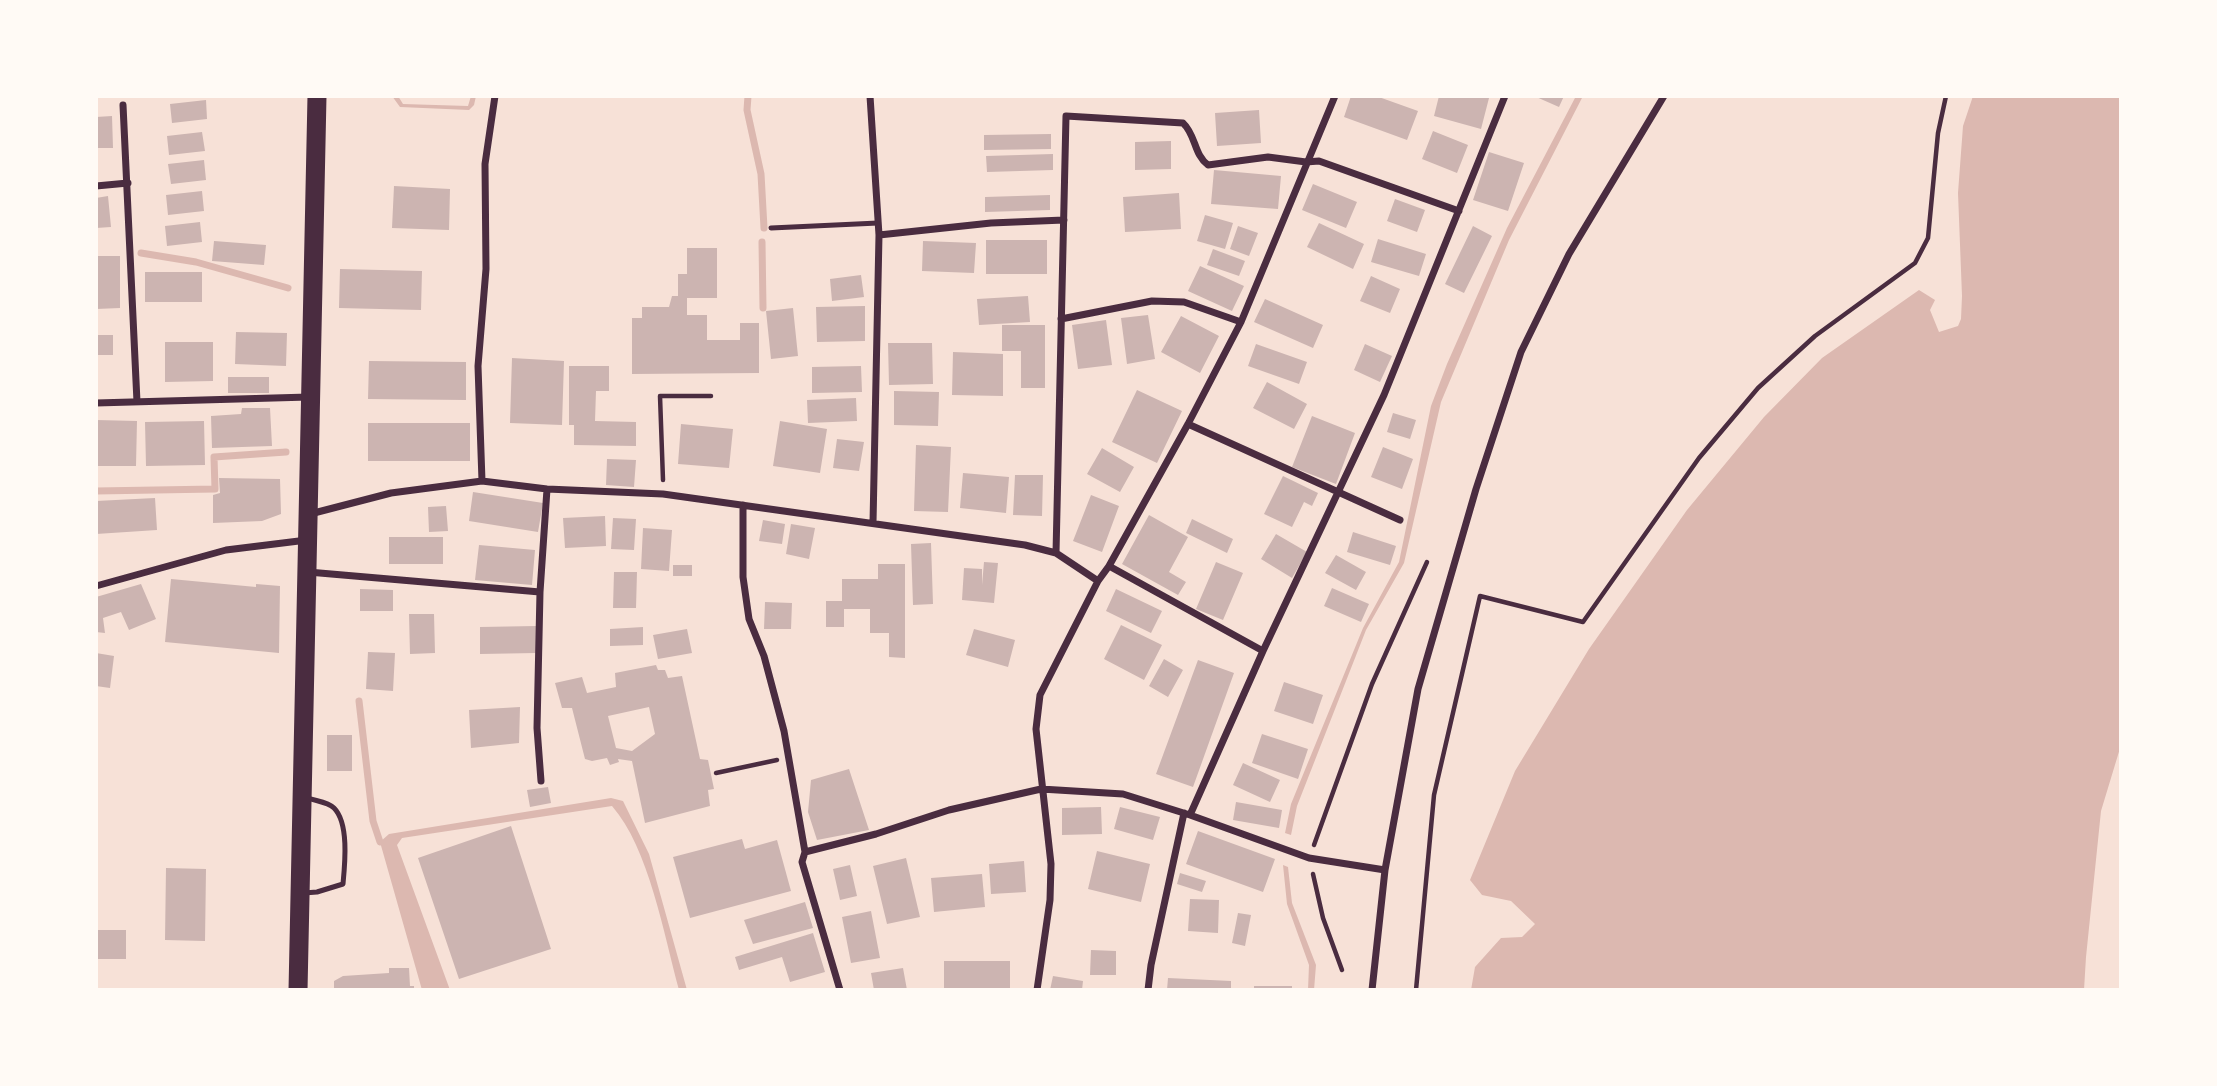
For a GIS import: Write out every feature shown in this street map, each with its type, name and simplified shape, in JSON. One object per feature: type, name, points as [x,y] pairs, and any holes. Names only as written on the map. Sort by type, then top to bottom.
[{"type":"highway","points":[[298,990],[317,96]]},
{"type":"street","points":[[482,481],[478,366],[486,269],[485,164],[495,96]]},
{"type":"street","points":[[870,96],[879,235],[873,523]]},
{"type":"street","points":[[1037,990],[1050,900],[1051,864],[1036,729],[1041,695],[1098,581],[1188,424],[1241,322],[1335,96]]},
{"type":"street","points":[[1148,990],[1151,965],[1187,814],[1384,395],[1505,96]]},
{"type":"street","points":[[1372,990],[1385,870],[1418,689],[1476,489],[1521,352],[1569,254],[1664,96]]},
{"type":"street","points":[[122,106],[137,402]]},
{"type":"street","points":[[1056,553],[1066,116],[1184,123],[1191,131],[1200,160],[1208,165],[1268,157],[1319,161],[1459,211]]},
{"type":"street","points":[[96,186],[128,183]]},
{"type":"street","points":[[879,235],[991,223],[1064,220]]},
{"type":"street","points":[[1061,319],[1152,301],[1184,302],[1241,322]]},
{"type":"street","points":[[96,403],[309,397]]},
{"type":"street","points":[[1188,424],[1400,520]]},
{"type":"street","points":[[307,514],[324,512],[391,493],[482,481],[547,489],[663,494],[1025,545],[1056,553],[1098,581]]},
{"type":"street","points":[[541,781],[537,728],[540,592],[547,489]]},
{"type":"street","points":[[743,505],[743,577],[749,619],[764,656],[790,757],[805,852],[802,862],[840,990]]},
{"type":"street","points":[[96,586],[226,550],[306,540]]},
{"type":"street","points":[[1109,566],[1263,651]]},
{"type":"street","points":[[306,572],[540,592]]},
{"type":"street","points":[[805,852],[877,834],[949,810],[1041,789],[1124,794],[1309,858],[1385,870]]},
{"type":"lane","points":[[771,228],[878,223]]},
{"type":"lane","points":[[300,893],[317,892],[343,884],[345,855],[341,818],[332,806],[302,796]]},
{"type":"path","points":[[1416,990],[1434,795],[1480,596],[1583,622],[1699,458],[1758,388],[1815,336],[1915,263],[1928,238],[1938,133],[1946,96]]},
{"type":"path","points":[[663,494],[660,396],[711,396]]},
{"type":"path","points":[[1342,970],[1323,919],[1309,858],[1372,684],[1427,562]]},
{"type":"path","points":[[716,773],[790,757]]},
{"type":"shaded area","points":[[392,96],[398,96],[403,104],[468,106],[471,96],[476,96],[474,105],[469,110],[400,107]]},
{"type":"shaded area","points":[[1576,96],[1583,96],[1509,240],[1441,402],[1404,563],[1366,630],[1297,806],[1291,835],[1285,833],[1291,804],[1363,628],[1399,562],[1431,406],[1447,364],[1507,228]]},
{"type":"shaded area","points":[[1973,96],[2121,96],[2121,745],[2101,811],[2084,990],[1471,990],[1475,967],[1501,938],[1522,937],[1535,924],[1511,901],[1482,895],[1470,880],[1515,771],[1589,649],[1687,510],[1764,417],[1822,358],[1919,290],[1935,300],[1930,310],[1939,332],[1958,326],[1962,296],[1958,193],[1963,126]]},
{"type":"shaded area","points":[[611,798],[623,801],[649,854],[687,990],[679,990],[646,868],[625,824],[612,806],[402,838],[397,845],[450,990],[422,990],[380,842],[389,834]]},
{"type":"shaded area","points":[[1283,865],[1288,867],[1292,903],[1316,965],[1314,990],[1308,990],[1309,965],[1287,904]]},
{"type":"building","points":[[1351,96],[1376,96],[1418,111],[1407,140],[1344,117]]},
{"type":"building","points":[[1439,96],[1489,98],[1481,129],[1434,116]]},
{"type":"building","points":[[1534,96],[1564,96],[1559,107]]},
{"type":"building","points":[[206,100],[207,119],[172,123],[170,104]]},
{"type":"building","points":[[1259,110],[1261,143],[1217,146],[1215,113]]},
{"type":"building","points":[[112,116],[113,148],[96,148],[96,117]]},
{"type":"building","points":[[1433,131],[1468,145],[1457,173],[1422,159]]},
{"type":"building","points":[[202,132],[205,151],[169,155],[167,136]]},
{"type":"building","points":[[1051,134],[1051,149],[984,150],[984,135]]},
{"type":"building","points":[[1171,141],[1171,169],[1135,170],[1135,142]]},
{"type":"building","points":[[1489,152],[1524,163],[1508,211],[1473,200]]},
{"type":"building","points":[[1053,154],[1053,170],[987,172],[986,156]]},
{"type":"building","points":[[204,160],[206,180],[171,184],[168,164]]},
{"type":"building","points":[[1214,170],[1281,176],[1278,209],[1211,204]]},
{"type":"building","points":[[1313,184],[1357,202],[1346,228],[1302,210]]},
{"type":"building","points":[[394,186],[450,189],[449,230],[392,228]]},
{"type":"building","points":[[202,191],[204,211],[168,215],[166,195]]},
{"type":"building","points":[[1179,193],[1181,229],[1125,232],[1123,197]]},
{"type":"building","points":[[1050,195],[1050,210],[985,212],[985,197]]},
{"type":"building","points":[[108,196],[111,227],[96,228],[96,198]]},
{"type":"building","points":[[1395,199],[1425,210],[1417,232],[1387,221]]},
{"type":"building","points":[[1205,215],[1233,223],[1225,249],[1197,241]]},
{"type":"building","points":[[200,222],[202,242],[167,246],[165,226]]},
{"type":"building","points":[[1319,223],[1364,244],[1353,269],[1307,247]]},
{"type":"building","points":[[1238,226],[1258,233],[1249,256],[1230,249]]},
{"type":"building","points":[[1473,226],[1492,236],[1464,293],[1445,284]]},
{"type":"building","points":[[1378,239],[1426,254],[1419,276],[1371,262]]},
{"type":"building","points":[[986,240],[1047,240],[1047,274],[986,274]]},
{"type":"building","points":[[214,241],[266,245],[264,265],[212,261]]},
{"type":"building","points":[[923,241],[976,243],[974,273],[922,271]]},
{"type":"building","points":[[687,248],[717,248],[717,298],[687,298],[687,315],[707,315],[707,340],[740,340],[740,323],[759,323],[759,373],[632,374],[632,318],[642,318],[642,307],[669,307],[672,296],[678,296],[678,274],[687,274]]},
{"type":"building","points":[[1213,249],[1245,261],[1239,276],[1207,265]]},
{"type":"building","points":[[96,256],[120,256],[120,308],[96,309]]},
{"type":"building","points":[[1200,266],[1244,286],[1232,311],[1188,291]]},
{"type":"building","points":[[340,269],[422,271],[421,310],[339,308]]},
{"type":"building","points":[[145,272],[202,272],[202,302],[145,302]]},
{"type":"building","points":[[861,275],[864,297],[832,301],[830,279]]},
{"type":"building","points":[[1371,276],[1400,289],[1390,313],[1360,301]]},
{"type":"building","points":[[1028,296],[1030,322],[979,325],[977,299]]},
{"type":"building","points":[[1265,299],[1323,325],[1313,348],[1254,322]]},
{"type":"building","points":[[865,306],[865,341],[817,342],[816,307]]},
{"type":"building","points":[[793,308],[798,356],[771,359],[766,311]]},
{"type":"building","points":[[1148,315],[1155,359],[1127,364],[1121,318]]},
{"type":"building","points":[[1181,316],[1219,336],[1200,373],[1161,352]]},
{"type":"building","points":[[1106,320],[1112,365],[1078,369],[1072,325]]},
{"type":"building","points":[[1002,325],[1045,325],[1045,388],[1021,388],[1021,351],[1002,351]]},
{"type":"building","points":[[236,332],[287,333],[286,366],[235,364]]},
{"type":"building","points":[[96,335],[113,335],[113,355],[96,355]]},
{"type":"building","points":[[165,342],[213,342],[213,381],[165,382]]},
{"type":"building","points":[[888,343],[932,343],[933,384],[889,385]]},
{"type":"building","points":[[1256,344],[1307,362],[1299,384],[1248,366]]},
{"type":"building","points":[[1365,344],[1392,356],[1380,382],[1354,370]]},
{"type":"building","points":[[953,352],[1003,354],[1003,396],[952,395]]},
{"type":"building","points":[[512,358],[564,361],[562,425],[510,423]]},
{"type":"building","points":[[369,361],[466,362],[466,400],[368,399]]},
{"type":"building","points":[[569,366],[609,366],[609,391],[596,391],[595,421],[636,422],[636,446],[574,445],[574,425],[569,425]]},
{"type":"building","points":[[861,366],[862,392],[812,393],[812,367]]},
{"type":"building","points":[[228,377],[269,377],[269,393],[228,393]]},
{"type":"building","points":[[1267,382],[1307,404],[1294,429],[1253,408]]},
{"type":"building","points":[[1137,390],[1182,411],[1157,463],[1112,442]]},
{"type":"building","points":[[894,391],[939,392],[938,426],[894,425]]},
{"type":"building","points":[[856,398],[857,421],[808,423],[807,400]]},
{"type":"building","points":[[242,408],[270,408],[272,446],[212,448],[211,416],[241,414]]},
{"type":"building","points":[[1393,413],[1416,420],[1410,439],[1387,432]]},
{"type":"building","points":[[1312,416],[1355,433],[1336,484],[1292,467]]},
{"type":"building","points":[[96,420],[137,421],[136,466],[96,466]]},
{"type":"building","points":[[204,421],[205,465],[146,466],[145,422]]},
{"type":"building","points":[[780,421],[827,429],[820,473],[773,466]]},
{"type":"building","points":[[368,423],[470,423],[470,461],[368,461]]},
{"type":"building","points":[[681,424],[733,429],[729,468],[678,464]]},
{"type":"building","points":[[837,439],[864,442],[859,471],[833,468]]},
{"type":"building","points":[[916,445],[951,447],[948,512],[914,511]]},
{"type":"building","points":[[1383,447],[1413,459],[1402,489],[1371,477]]},
{"type":"building","points":[[1102,448],[1134,467],[1120,492],[1087,474]]},
{"type":"building","points":[[607,459],[636,460],[634,487],[606,485]]},
{"type":"building","points":[[963,473],[1009,477],[1006,513],[960,508]]},
{"type":"building","points":[[1015,475],[1043,475],[1042,516],[1013,515]]},
{"type":"building","points":[[1283,476],[1318,493],[1312,506],[1304,502],[1292,527],[1264,514]]},
{"type":"building","points":[[219,478],[280,479],[281,514],[262,521],[213,523],[213,495],[220,493]]},
{"type":"building","points":[[473,492],[543,503],[538,532],[469,521]]},
{"type":"building","points":[[1091,495],[1119,506],[1102,552],[1073,541]]},
{"type":"building","points":[[155,498],[157,530],[96,534],[96,501]]},
{"type":"building","points":[[446,506],[448,531],[429,532],[428,507]]},
{"type":"building","points":[[1149,515],[1188,537],[1169,572],[1186,582],[1178,595],[1122,564]]},
{"type":"building","points":[[605,516],[606,546],[565,548],[563,518]]},
{"type":"building","points":[[613,518],[636,519],[634,550],[611,549]]},
{"type":"building","points":[[1192,519],[1233,539],[1227,553],[1186,533]]},
{"type":"building","points":[[763,520],[785,524],[782,544],[759,541]]},
{"type":"building","points":[[791,524],[815,528],[809,559],[786,554]]},
{"type":"building","points":[[643,528],[672,530],[669,571],[641,569]]},
{"type":"building","points":[[1353,532],[1396,546],[1390,565],[1347,552]]},
{"type":"building","points":[[1276,534],[1307,552],[1292,578],[1261,559]]},
{"type":"building","points":[[389,537],[443,537],[443,564],[389,564]]},
{"type":"building","points":[[931,543],[933,604],[913,605],[911,544]]},
{"type":"building","points":[[479,545],[535,550],[532,585],[475,580]]},
{"type":"building","points":[[1336,555],[1366,572],[1356,590],[1325,573]]},
{"type":"building","points":[[984,562],[998,563],[994,603],[962,600],[964,568],[982,569],[982,585]]},
{"type":"building","points":[[1216,562],[1243,573],[1223,620],[1196,609]]},
{"type":"building","points":[[878,564],[905,564],[905,658],[889,657],[889,633],[870,633],[870,609],[844,609],[844,627],[826,627],[826,601],[842,601],[842,579],[878,579]]},
{"type":"building","points":[[673,565],[692,565],[692,576],[673,576]]},
{"type":"building","points":[[614,572],[637,572],[636,608],[613,608]]},
{"type":"building","points":[[171,579],[256,587],[256,584],[280,586],[279,653],[165,642]]},
{"type":"building","points":[[141,584],[156,619],[129,630],[121,612],[103,618],[105,633],[96,632],[96,597]]},
{"type":"building","points":[[1332,588],[1369,604],[1361,622],[1324,606]]},
{"type":"building","points":[[360,589],[393,590],[393,611],[360,611]]},
{"type":"building","points":[[1116,589],[1162,611],[1151,633],[1106,611]]},
{"type":"building","points":[[765,602],[792,603],[791,629],[764,629]]},
{"type":"building","points":[[409,614],[434,614],[435,653],[410,654]]},
{"type":"building","points":[[1121,625],[1162,645],[1144,680],[1104,659]]},
{"type":"building","points":[[536,626],[536,653],[480,654],[480,627]]},
{"type":"building","points":[[643,627],[643,645],[610,646],[610,629]]},
{"type":"building","points":[[687,629],[692,653],[658,659],[653,635]]},
{"type":"building","points":[[974,629],[1015,640],[1008,667],[966,655]]},
{"type":"building","points":[[368,652],[395,653],[393,691],[366,689]]},
{"type":"building","points":[[96,653],[114,656],[110,688],[96,686]]},
{"type":"building","points":[[1164,659],[1183,670],[1168,697],[1149,686]]},
{"type":"building","points":[[1198,660],[1234,673],[1193,787],[1156,774]]},
{"type":"building","points":[[656,665],[658,670],[665,670],[668,678],[682,676],[700,759],[708,760],[714,789],[708,790],[710,806],[645,823],[632,761],[618,759],[619,762],[610,765],[607,758],[592,761],[585,759],[572,708],[562,708],[555,683],[582,677],[587,693],[616,687],[615,673]],"holes":[[[649,707],[655,734],[632,751],[616,748],[608,716]]]},
{"type":"building","points":[[1284,682],[1323,695],[1313,724],[1274,711]]},
{"type":"building","points":[[520,707],[519,743],[471,748],[469,710]]},
{"type":"building","points":[[1262,734],[1308,749],[1298,779],[1252,763]]},
{"type":"building","points":[[327,735],[352,735],[352,771],[327,771]]},
{"type":"building","points":[[1243,763],[1280,780],[1270,802],[1233,785]]},
{"type":"building","points":[[849,769],[869,830],[817,840],[808,812],[811,780]]},
{"type":"building","points":[[548,787],[551,803],[530,807],[527,790]]},
{"type":"building","points":[[1236,802],[1282,810],[1279,828],[1233,820]]},
{"type":"building","points":[[1101,807],[1102,834],[1062,835],[1062,808]]},
{"type":"building","points":[[1120,807],[1160,817],[1153,840],[1114,829]]},
{"type":"building","points":[[511,826],[551,949],[459,979],[418,858]]},
{"type":"building","points":[[1198,831],[1275,859],[1263,892],[1186,864]]},
{"type":"building","points":[[742,839],[745,849],[777,840],[791,891],[690,918],[673,857]]},
{"type":"building","points":[[1097,851],[1150,864],[1141,902],[1088,889]]},
{"type":"building","points":[[906,858],[920,917],[887,924],[873,866]]},
{"type":"building","points":[[1024,861],[1026,892],[991,894],[989,864]]},
{"type":"building","points":[[850,865],[857,896],[840,900],[833,869]]},
{"type":"building","points":[[166,868],[206,869],[205,941],[165,940]]},
{"type":"building","points":[[1180,873],[1206,881],[1202,892],[1177,884]]},
{"type":"building","points":[[982,874],[985,907],[934,912],[931,878]]},
{"type":"building","points":[[1190,899],[1219,900],[1218,933],[1188,931]]},
{"type":"building","points":[[805,902],[813,928],[753,944],[744,920]]},
{"type":"building","points":[[871,911],[880,958],[851,963],[842,917]]},
{"type":"building","points":[[1238,913],[1251,915],[1245,946],[1232,943]]},
{"type":"building","points":[[96,930],[126,930],[126,959],[96,959]]},
{"type":"building","points":[[813,933],[825,972],[790,982],[782,957],[739,970],[735,957]]},
{"type":"building","points":[[1091,950],[1116,951],[1116,975],[1090,975]]},
{"type":"building","points":[[944,961],[1010,961],[1010,990],[944,990]]},
{"type":"building","points":[[389,968],[409,968],[410,986],[414,986],[414,990],[334,990],[334,981],[343,976],[389,973]]},
{"type":"building","points":[[903,968],[907,990],[874,990],[871,973]]},
{"type":"building","points":[[1053,976],[1083,981],[1082,990],[1050,990]]},
{"type":"building","points":[[1168,978],[1231,981],[1231,990],[1167,990]]},
{"type":"building","points":[[1254,986],[1292,986],[1292,990],[1254,990]]},
{"type":"waterway","points":[[748,96],[747,110],[761,174],[764,228]]},
{"type":"waterway","points":[[762,242],[763,308]]},
{"type":"waterway","points":[[141,253],[196,262],[288,288]]},
{"type":"waterway","points":[[96,491],[215,489],[214,457],[286,452]]},
{"type":"waterway","points":[[359,701],[373,821],[380,842]]}]
